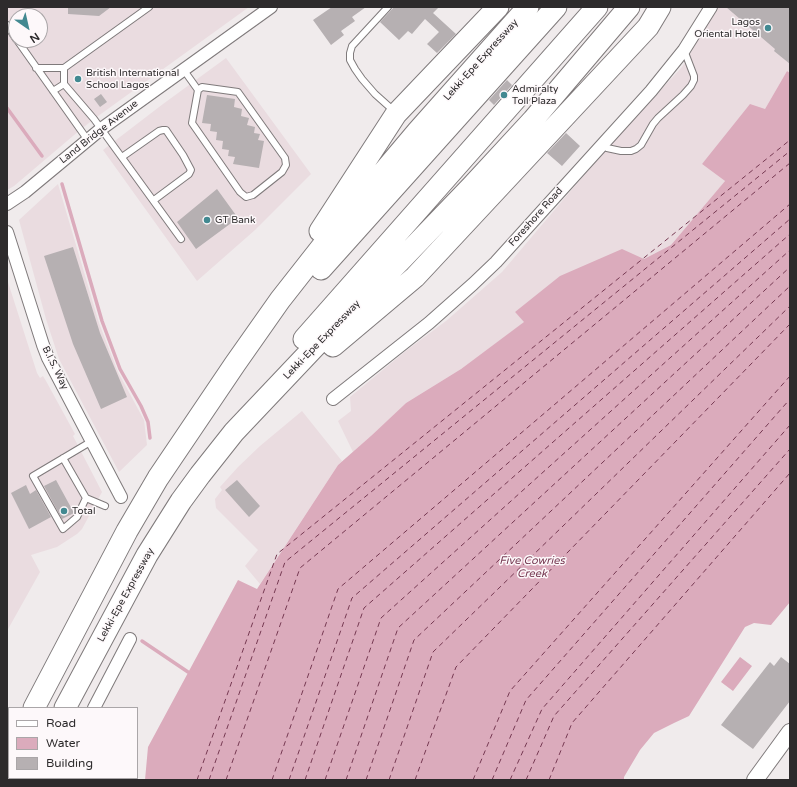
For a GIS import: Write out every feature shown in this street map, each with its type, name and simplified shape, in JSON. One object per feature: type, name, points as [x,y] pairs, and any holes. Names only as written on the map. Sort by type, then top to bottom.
[{"type":"highway","points":[[235,364],[246,343],[396,114],[498,7]]},
{"type":"highway","name":"Lekki-Epe Expressway","points":[[35,707],[127,531],[158,478],[280,300],[342,221],[417,132],[528,7]]},
{"type":"highway","points":[[235,364],[556,7]]},
{"type":"highway","points":[[234,432],[299,344],[597,7]]},
{"type":"highway","name":"Lekki-Epe Expressway","points":[[66,707],[132,581],[162,531],[181,501],[234,432],[323,338],[472,186],[533,120],[629,7]]},
{"type":"highway","points":[[234,432],[359,323],[415,277],[648,27],[660,7]]},
{"type":"highway","points":[[348,239],[361,237],[370,240],[374,249],[374,259]]},
{"type":"street","name":"Land Bridge Avenue","points":[[7,204],[25,192],[101,129],[271,7]]},
{"type":"street","name":"Foreshore Road","points":[[333,399],[429,323],[496,262],[651,91],[684,50],[711,7]]},
{"type":"street","name":"B.I.S. Way","points":[[7,232],[48,358],[121,497]]},
{"type":"street","points":[[95,707],[130,639]]},
{"type":"street","points":[[755,780],[790,732]]},
{"type":"lane","points":[[36,68],[64,68],[149,7]]},
{"type":"lane","points":[[388,7],[352,46],[350,60],[362,79],[396,114]]},
{"type":"lane","points":[[22,48],[88,140]]},
{"type":"lane","points":[[602,145],[607,148],[621,151],[631,151],[636,149],[658,118],[691,86],[694,76],[684,50]]},
{"type":"lane","points":[[64,68],[64,84],[94,119],[181,239]]},
{"type":"lane","points":[[183,69],[198,90],[192,123],[240,192],[246,197],[253,195],[282,172],[286,165],[285,158],[238,92],[202,87],[198,90]]},
{"type":"lane","points":[[53,91],[64,84]]},
{"type":"lane","points":[[122,157],[159,131],[166,130],[191,170],[188,174],[154,200]]},
{"type":"lane","points":[[86,498],[77,517],[63,529],[33,476],[92,441]]},
{"type":"lane","points":[[63,458],[86,498],[104,506]]},
{"type":"shaded area","name":"British International School Lagos","points":[[7,7],[249,7],[94,119],[14,186],[7,190]]},
{"type":"shaded area","points":[[718,7],[790,7],[790,73],[787,71],[765,109],[702,164],[725,181],[671,245],[644,259],[515,312],[525,322],[461,369],[406,403],[353,452],[338,421],[351,411],[350,397],[407,350],[446,321],[502,272],[607,148],[682,67]]},
{"type":"shaded area","points":[[226,58],[311,174],[255,230],[197,281],[103,150]]},
{"type":"shaded area","points":[[58,184],[99,323],[118,372],[144,420],[147,445],[119,472],[59,359],[46,319],[19,220]]},
{"type":"shaded area","points":[[7,279],[37,373],[40,378],[43,376],[75,434],[73,436],[102,492],[82,529],[77,534],[57,547],[31,555],[40,572],[7,631]]},
{"type":"shaded area","points":[[302,411],[342,461],[260,584],[245,566],[258,550],[216,508],[215,499],[222,490],[220,487],[238,467],[260,446]]},
{"type":"water","name":"Five Cowries Creek","points":[[787,71],[790,73],[790,602],[771,625],[754,623],[745,627],[689,716],[654,733],[640,750],[624,777],[624,780],[145,780],[148,747],[238,580],[257,589],[338,465],[406,403],[461,369],[524,322],[515,312],[560,276],[622,249],[644,259],[671,245],[725,181],[702,164],[750,104],[765,109]]},
{"type":"water","points":[[740,657],[752,666],[733,691],[721,682]]},
{"type":"building","points":[[68,7],[111,7],[99,16],[68,14]]},
{"type":"building","points":[[332,7],[366,7],[352,17],[355,21],[341,31],[344,35],[331,45],[313,20]]},
{"type":"building","points":[[394,7],[439,7],[433,13],[456,34],[437,53],[427,44],[439,32],[425,19],[412,34],[408,31],[399,40],[380,22]]},
{"type":"building","name":"Lagos Oriental Hotel","points":[[726,7],[790,7],[790,64],[774,51],[775,49]]},
{"type":"building","points":[[507,80],[512,85],[494,105],[489,100]]},
{"type":"building","points":[[101,94],[107,102],[100,107],[94,99]]},
{"type":"building","points":[[207,95],[235,99],[234,107],[242,109],[241,116],[249,118],[247,125],[255,127],[254,133],[260,134],[258,140],[264,141],[259,168],[233,164],[235,157],[228,156],[229,150],[222,149],[223,141],[216,140],[217,132],[210,131],[211,124],[202,123]]},
{"type":"building","points":[[566,133],[580,146],[562,166],[547,153]]},
{"type":"building","name":"GT Bank","points":[[217,189],[238,218],[196,249],[177,222]]},
{"type":"building","points":[[73,247],[100,333],[127,397],[101,409],[73,344],[44,256]]},
{"type":"building","points":[[56,480],[74,513],[62,519],[44,486]]},
{"type":"building","points":[[237,480],[260,506],[249,517],[225,490]]},
{"type":"building","points":[[26,485],[30,494],[36,490],[51,517],[29,529],[11,493]]},
{"type":"building","points":[[781,657],[790,664],[790,701],[753,749],[721,725],[770,662],[774,666]]},
{"type":"waterway","points":[[7,108],[42,156]]},
{"type":"waterway","points":[[62,184],[102,321],[120,369],[141,406],[148,422],[150,438]]},
{"type":"waterway","points":[[142,641],[188,672]]},
{"type":"ferry route","points":[[197,780],[277,554],[790,140]]},
{"type":"ferry route","points":[[209,780],[285,562],[790,151]]},
{"type":"ferry route","points":[[226,780],[300,568],[790,163]]},
{"type":"ferry route","points":[[272,780],[338,589],[790,204]]},
{"type":"ferry route","points":[[289,780],[352,598],[790,219]]},
{"type":"ferry route","points":[[305,780],[364,608],[790,234]]},
{"type":"ferry route","points":[[325,780],[381,618],[790,250]]},
{"type":"ferry route","points":[[346,780],[398,628],[790,267]]},
{"type":"ferry route","points":[[366,780],[414,640],[790,286]]},
{"type":"ferry route","points":[[389,780],[433,652],[790,306]]},
{"type":"ferry route","points":[[415,780],[456,667],[790,324]]},
{"type":"ferry route","points":[[473,780],[510,691],[790,376]]},
{"type":"ferry route","points":[[492,780],[526,700],[790,399]]},
{"type":"ferry route","points":[[510,780],[542,709],[790,425]]},
{"type":"ferry route","points":[[526,780],[554,716],[790,449]]},
{"type":"ferry route","points":[[549,780],[572,723],[790,473]]},
{"type":"place","name":"Lagos Oriental Hotel","points":[[768,28]]},
{"type":"place","name":"British International School Lagos","points":[[78,79]]},
{"type":"place","name":"Admiralty Toll Plaza","points":[[504,95]]},
{"type":"place","name":"GT Bank","points":[[207,220]]},
{"type":"place","name":"Total","points":[[64,511]]}]
